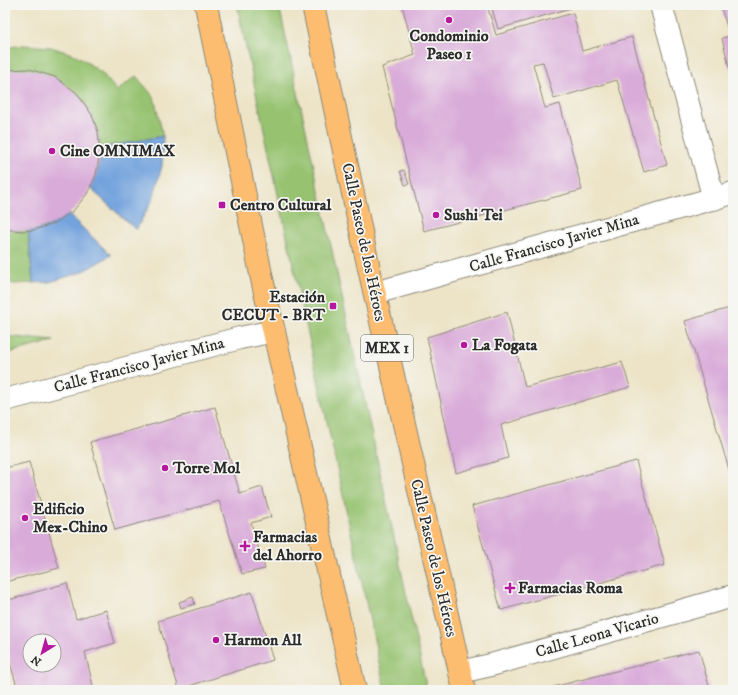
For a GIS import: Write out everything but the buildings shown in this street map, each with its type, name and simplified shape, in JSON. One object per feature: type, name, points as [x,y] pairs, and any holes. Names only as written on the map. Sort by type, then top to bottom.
[{"type":"main road","points":[[206,5],[262,279],[355,690]]},
{"type":"main road","name":"Calle Paseo de los Héroes","points":[[312,5],[462,681]]},
{"type":"street","points":[[661,5],[723,196]]},
{"type":"street","name":"Calle Francisco Javier Mina","points":[[375,293],[723,196]]},
{"type":"street","name":"Calle Francisco Javier Mina","points":[[5,400],[240,338],[274,331]]},
{"type":"street","name":"Calle Leona Vicario","points":[[462,681],[491,665],[733,596]]},
{"type":"green space","points":[[237,5],[279,5],[427,690],[385,690]]},
{"type":"green space","points":[[23,45],[51,47],[78,56],[102,73],[117,91],[136,76],[154,97],[163,136],[100,148],[98,132],[92,115],[77,93],[5,70],[5,48]]},
{"type":"green space","points":[[5,229],[21,231],[28,230],[33,283],[15,284],[5,282]]},
{"type":"green space","points":[[5,336],[54,341],[5,354]]},
{"type":"water","points":[[163,136],[162,166],[153,199],[136,230],[90,188],[99,164],[100,148]]},
{"type":"water","points":[[68,214],[111,255],[82,272],[50,282],[33,283],[28,231],[49,226]]},
{"type":"place","name":"Condominio Paseo 1","points":[[449,20]]},
{"type":"place","name":"Cine OMNIMAX","points":[[52,151]]},
{"type":"place","name":"Centro Cultural","points":[[222,205]]},
{"type":"place","name":"Sushi Tei","points":[[436,215]]},
{"type":"place","name":"Estación CECUT - BRT","points":[[333,306]]},
{"type":"place","name":"La Fogata","points":[[464,345]]},
{"type":"place","name":"Torre Mol","points":[[165,468]]},
{"type":"place","name":"Edificio Mex-Chino","points":[[25,518]]},
{"type":"place","name":"Farmacias del Ahorro","points":[[245,546]]},
{"type":"place","name":"Farmacias Roma","points":[[510,588]]},
{"type":"place","name":"Harmon All","points":[[216,640]]}]
